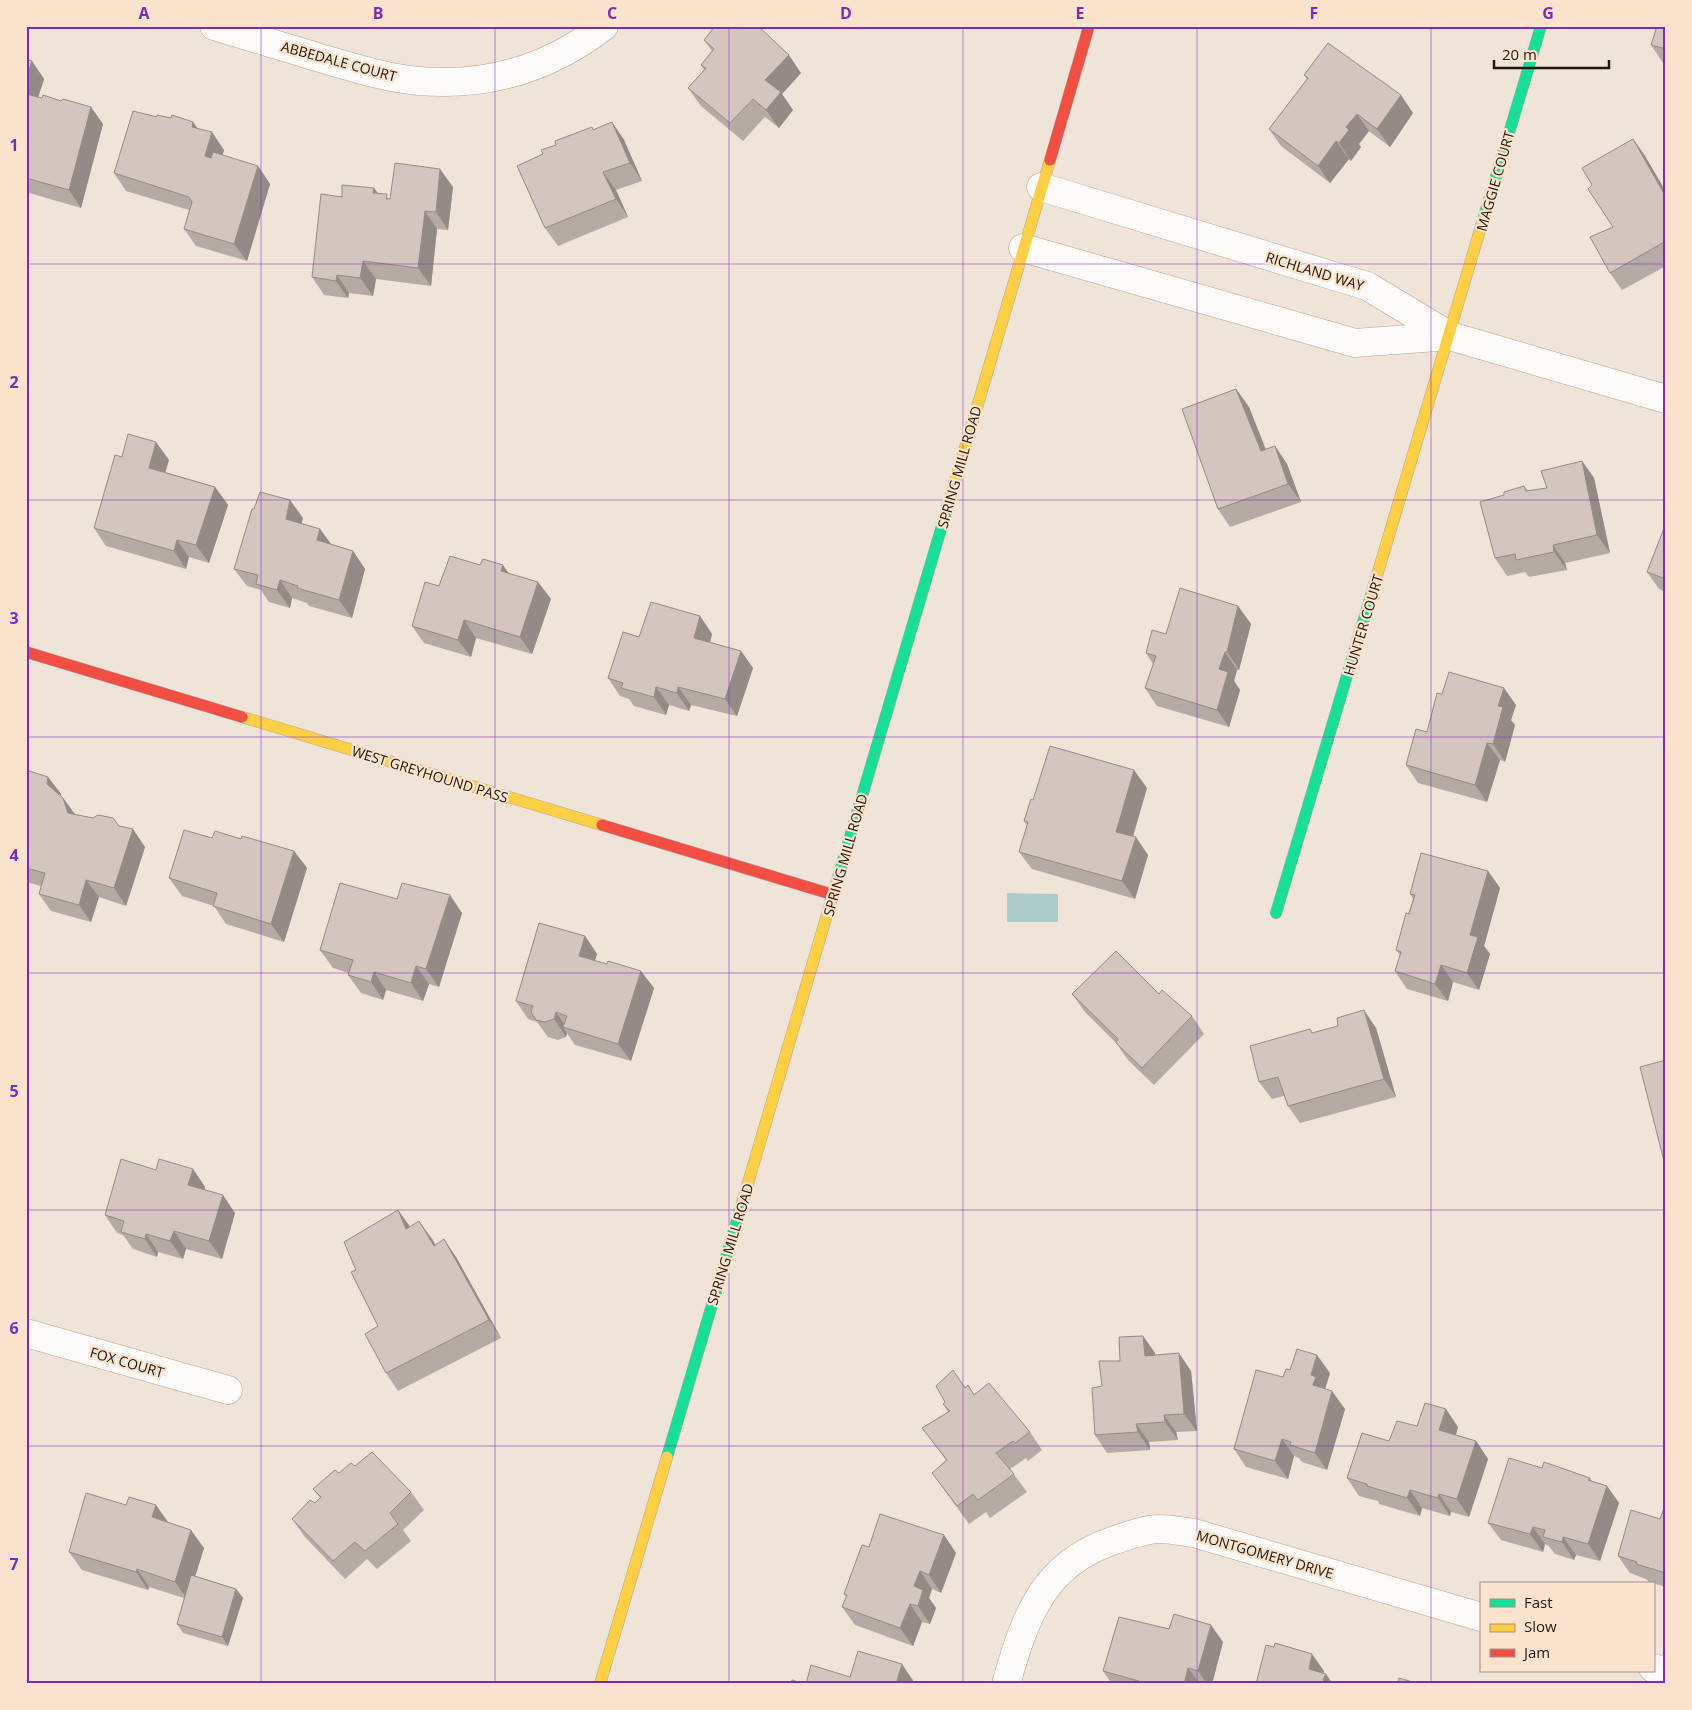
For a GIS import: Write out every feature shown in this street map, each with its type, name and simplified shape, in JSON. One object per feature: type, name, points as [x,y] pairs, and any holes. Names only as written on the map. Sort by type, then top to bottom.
[{"type":"street","name":"ABBEDALE COURT","points":[[214,26],[372,73],[419,81],[463,82],[508,76],[553,59],[604,26]]},
{"type":"street","name":"SPRING MILL ROAD","points":[[600,1684],[1089,26]]},
{"type":"street","name":"MAGGIE COURT","points":[[1450,336],[1541,26]]},
{"type":"street","name":"RICHLAND WAY","points":[[1041,187],[1367,286],[1450,336],[1666,398]]},
{"type":"street","points":[[1023,248],[1355,342],[1450,336]]},
{"type":"street","name":"HUNTER COURT","points":[[1276,914],[1450,336]]},
{"type":"street","name":"WEST GREYHOUND PASS","points":[[26,652],[834,895]]},
{"type":"street","name":"FOX COURT","points":[[26,1333],[228,1390]]},
{"type":"street","name":"MONTGOMERY DRIVE","points":[[1006,1684],[1013,1658],[1030,1614],[1045,1589],[1062,1569],[1094,1548],[1140,1532],[1160,1529],[1194,1533],[1480,1617]]},
{"type":"street","points":[[1654,1668],[1666,1672]]},
{"type":"water","points":[[1007,893],[1058,894],[1058,922],[1007,922]]},
{"type":"building","points":[[715,26],[758,26],[789,55],[765,80],[781,92],[766,110],[753,99],[730,123],[688,88],[706,68],[701,65],[714,49],[704,40]]},
{"type":"building","points":[[1657,26],[1666,26],[1666,49],[1651,45]]},
{"type":"building","points":[[1328,43],[1401,95],[1377,129],[1357,114],[1346,127],[1349,130],[1339,143],[1336,141],[1318,166],[1269,129],[1308,78],[1304,75]]},
{"type":"building","points":[[26,59],[32,61],[26,78]]},
{"type":"building","points":[[26,94],[42,98],[43,95],[61,101],[63,99],[91,107],[69,190],[26,178]]},
{"type":"building","points":[[133,111],[157,117],[157,115],[171,118],[172,115],[193,122],[192,127],[212,132],[205,156],[211,158],[213,152],[258,166],[234,244],[184,229],[192,202],[189,197],[114,173]]},
{"type":"building","points":[[612,122],[630,163],[603,172],[616,199],[545,228],[517,166],[543,154],[541,150],[556,145],[555,141],[592,127],[593,130]]},
{"type":"building","points":[[1633,139],[1666,197],[1666,241],[1610,273],[1590,237],[1613,227],[1588,189],[1592,185],[1582,168]]},
{"type":"building","points":[[395,163],[440,169],[436,212],[425,211],[418,268],[363,261],[360,278],[337,275],[336,281],[312,277],[321,194],[342,197],[342,185],[374,188],[373,193],[387,194],[386,199],[390,199]]},
{"type":"building","points":[[1236,389],[1261,451],[1275,446],[1288,484],[1218,509],[1182,409]]},
{"type":"building","points":[[128,434],[156,442],[149,468],[215,487],[196,545],[177,540],[174,551],[94,528],[115,455],[122,457]]},
{"type":"building","points":[[1582,461],[1597,535],[1553,545],[1554,552],[1516,560],[1515,554],[1495,558],[1480,502],[1504,495],[1504,492],[1524,486],[1526,491],[1547,488],[1541,471]]},
{"type":"building","points":[[260,492],[290,500],[286,519],[320,529],[317,540],[353,551],[339,600],[297,588],[298,586],[280,580],[277,590],[256,584],[258,575],[234,569],[252,509],[254,509]]},
{"type":"building","points":[[1666,523],[1666,579],[1647,572]]},
{"type":"building","points":[[450,556],[480,565],[483,559],[503,565],[501,571],[538,582],[520,637],[464,620],[458,640],[412,626],[425,582],[439,586]]},
{"type":"building","points":[[1180,588],[1238,606],[1227,652],[1225,652],[1219,669],[1228,672],[1217,710],[1145,688],[1156,656],[1146,653],[1152,630],[1166,634]]},
{"type":"building","points":[[651,602],[700,616],[694,638],[741,651],[725,699],[678,687],[677,693],[656,687],[654,697],[621,688],[623,683],[608,678],[623,632],[639,637]]},
{"type":"building","points":[[1449,672],[1504,688],[1498,706],[1503,707],[1493,744],[1487,743],[1475,785],[1406,765],[1416,729],[1427,732],[1437,693],[1442,694]]},
{"type":"building","points":[[1050,746],[1134,770],[1116,832],[1136,837],[1122,881],[1019,852],[1028,822],[1024,821],[1031,799],[1033,800]]},
{"type":"building","points":[[26,770],[48,777],[47,784],[63,798],[68,813],[93,818],[98,815],[113,818],[119,826],[133,829],[114,888],[86,880],[79,905],[39,894],[45,873],[26,868]]},
{"type":"building","points":[[184,830],[212,838],[215,831],[241,839],[242,836],[294,851],[271,924],[213,906],[217,893],[169,878]]},
{"type":"building","points":[[1421,853],[1488,871],[1470,935],[1478,937],[1467,973],[1441,965],[1435,984],[1395,971],[1401,952],[1396,950],[1406,913],[1409,914],[1415,895],[1410,894]]},
{"type":"building","points":[[340,883],[397,899],[402,883],[450,895],[426,969],[416,966],[411,983],[374,972],[371,982],[348,975],[353,960],[320,950]]},
{"type":"building","points":[[539,923],[585,936],[579,956],[607,964],[608,961],[641,971],[618,1044],[563,1027],[567,1016],[556,1012],[554,1019],[545,1022],[536,1020],[531,1012],[533,1006],[516,1001]]},
{"type":"building","points":[[1116,951],[1159,994],[1162,990],[1192,1016],[1142,1068],[1116,1043],[1118,1039],[1072,994]]},
{"type":"building","points":[[1364,1010],[1384,1079],[1288,1106],[1278,1077],[1259,1082],[1250,1046],[1310,1029],[1312,1033],[1338,1026],[1337,1018]]},
{"type":"building","points":[[1666,1060],[1666,1164],[1665,1165],[1640,1067]]},
{"type":"building","points":[[121,1159],[156,1170],[159,1159],[193,1169],[188,1185],[223,1195],[209,1241],[174,1231],[170,1241],[146,1234],[145,1239],[121,1232],[124,1221],[105,1215]]},
{"type":"building","points":[[398,1210],[406,1229],[419,1221],[434,1246],[444,1239],[489,1320],[386,1373],[365,1334],[378,1326],[351,1272],[356,1270],[344,1242]]},
{"type":"building","points":[[1143,1336],[1145,1356],[1179,1353],[1184,1414],[1164,1415],[1165,1422],[1136,1424],[1138,1432],[1095,1435],[1092,1388],[1102,1386],[1099,1361],[1120,1361],[1119,1337]]},
{"type":"building","points":[[1297,1349],[1317,1355],[1311,1375],[1316,1377],[1313,1385],[1332,1391],[1315,1453],[1290,1445],[1291,1442],[1282,1439],[1275,1461],[1234,1449],[1256,1370],[1283,1377],[1286,1369],[1290,1370]]},
{"type":"building","points":[[953,1370],[965,1388],[968,1385],[974,1395],[989,1383],[1030,1432],[996,1453],[1014,1474],[978,1500],[973,1494],[957,1506],[932,1473],[947,1460],[922,1428],[950,1411],[943,1404],[945,1402],[936,1386]]},
{"type":"building","points":[[1425,1403],[1446,1409],[1439,1430],[1476,1441],[1457,1499],[1439,1494],[1438,1498],[1410,1490],[1407,1498],[1347,1478],[1362,1433],[1389,1441],[1397,1421],[1417,1426]]},
{"type":"building","points":[[372,1452],[411,1492],[390,1513],[398,1524],[365,1551],[355,1542],[333,1561],[292,1519],[310,1500],[315,1503],[321,1497],[313,1489],[335,1470],[339,1473],[351,1463],[355,1466]]},
{"type":"building","points":[[1509,1458],[1542,1468],[1544,1462],[1607,1486],[1588,1544],[1563,1537],[1562,1542],[1543,1537],[1545,1530],[1533,1527],[1530,1534],[1488,1523]]},
{"type":"building","points":[[86,1493],[126,1505],[129,1497],[156,1505],[152,1517],[191,1530],[175,1582],[137,1569],[136,1572],[69,1552]]},
{"type":"building","points":[[1666,1503],[1666,1573],[1636,1564],[1637,1562],[1618,1556],[1631,1510],[1660,1519]]},
{"type":"building","points":[[880,1514],[944,1535],[929,1575],[920,1571],[914,1586],[923,1590],[918,1606],[910,1604],[900,1628],[842,1607],[847,1595],[844,1594],[862,1545],[869,1547]]},
{"type":"building","points":[[191,1575],[236,1589],[222,1637],[177,1624]]},
{"type":"building","points":[[1174,1614],[1211,1625],[1198,1671],[1188,1668],[1184,1684],[1138,1684],[1139,1681],[1103,1671],[1119,1617],[1169,1629]]},
{"type":"building","points":[[1275,1643],[1312,1654],[1309,1669],[1326,1674],[1323,1680],[1334,1684],[1256,1684],[1266,1645],[1274,1647]]},
{"type":"building","points":[[858,1651],[902,1664],[896,1684],[806,1684],[811,1665],[850,1677]]},
{"type":"building","points":[[1399,1678],[1420,1684],[1398,1684]]},
{"type":"building","points":[[792,1680],[805,1684],[790,1684]]},
{"type":"traffic: fast","points":[[1483,220],[1541,26]]},
{"type":"traffic: fast","points":[[836,884],[949,502]]},
{"type":"traffic: fast","points":[[1276,913],[1372,592]]},
{"type":"traffic: fast","points":[[667,1457],[743,1200]]},
{"type":"traffic: slow","points":[[949,502],[1050,160]]},
{"type":"traffic: slow","points":[[1372,592],[1483,220]]},
{"type":"traffic: slow","points":[[242,717],[602,825]]},
{"type":"traffic: slow","points":[[743,1200],[836,884]]},
{"type":"traffic: slow","points":[[600,1684],[667,1457]]},
{"type":"traffic: jam","points":[[1050,160],[1089,26]]},
{"type":"traffic: jam","points":[[26,652],[242,717]]},
{"type":"traffic: jam","points":[[602,825],[834,895]]}]
